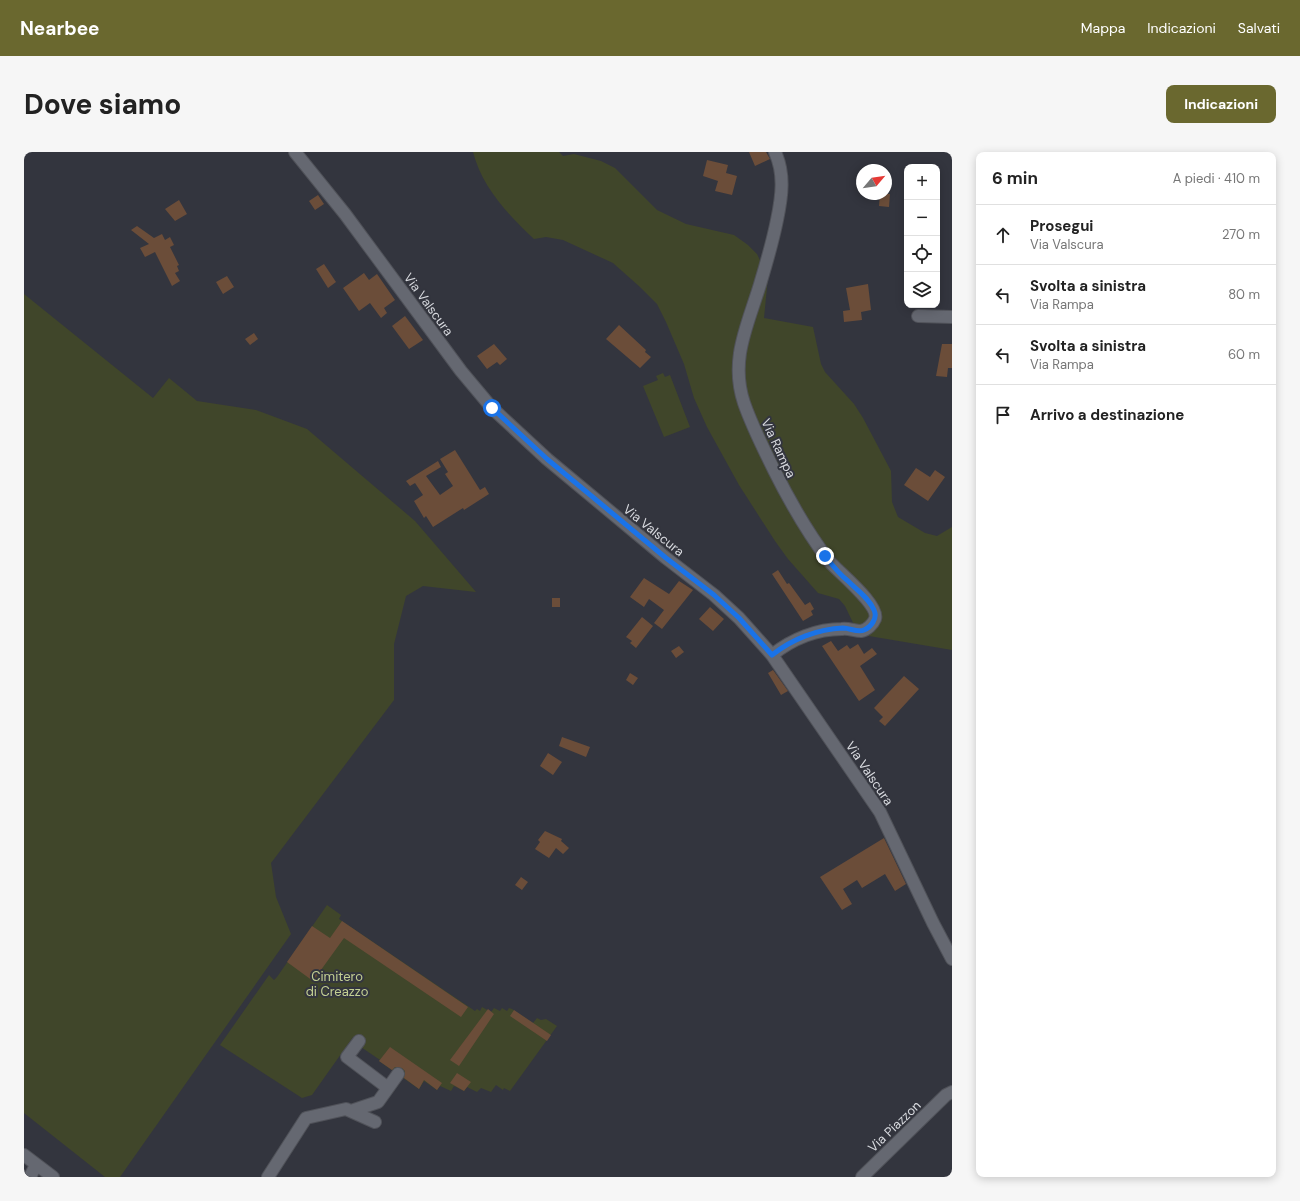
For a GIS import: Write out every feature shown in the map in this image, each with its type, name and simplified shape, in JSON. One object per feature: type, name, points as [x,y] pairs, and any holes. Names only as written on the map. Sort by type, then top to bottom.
[{"type":"street","name":"Via Valscura","points":[[295,152],[345,214],[461,371],[492,408],[547,459],[666,558],[714,595],[739,618],[772,655],[880,812],[933,923],[952,959]]},
{"type":"street","name":"Via Rampa","points":[[772,655],[800,638],[822,631],[845,628],[862,631],[869,627],[875,618],[875,612],[860,591],[836,570],[814,543],[798,517],[764,451],[746,408],[739,386],[738,370],[742,338],[762,279],[780,207],[783,180],[781,165],[775,152]]},
{"type":"street","points":[[918,316],[952,317]]},
{"type":"street","points":[[359,1041],[347,1057],[388,1088]]},
{"type":"street","points":[[351,1111],[356,1111],[378,1102],[398,1074]]},
{"type":"street","name":"Via Piazzon","points":[[862,1177],[949,1094],[952,1084]]},
{"type":"street","points":[[268,1177],[306,1118],[346,1108],[376,1122]]},
{"type":"street","points":[[24,1155],[53,1177]]},
{"type":"street","points":[[30,1177],[36,1165]]},
{"type":"green space","points":[[473,152],[559,152],[563,156],[574,154],[601,161],[615,168],[657,210],[686,224],[734,235],[748,245],[757,254],[768,277],[764,318],[813,327],[821,364],[825,372],[854,404],[891,471],[892,502],[898,517],[925,533],[937,536],[952,527],[952,650],[869,636],[855,627],[845,606],[839,599],[818,593],[788,559],[739,485],[707,427],[694,398],[684,364],[657,304],[613,263],[563,240],[546,237],[534,239],[497,200],[489,189],[477,165]]},
{"type":"green space","points":[[24,294],[153,398],[169,378],[197,401],[256,410],[307,429],[415,521],[476,592],[423,586],[406,596],[394,644],[394,700],[271,863],[276,897],[291,934],[120,1177],[105,1177],[24,1113]]},
{"type":"green space","points":[[663,373],[665,377],[670,375],[690,427],[664,437],[643,386],[658,380],[656,376]]},
{"type":"green space","name":"Cimitero di Creazzo","points":[[327,905],[341,915],[339,919],[475,1011],[477,1009],[480,1011],[482,1007],[491,1012],[494,1008],[500,1011],[502,1008],[507,1011],[509,1008],[533,1023],[537,1018],[541,1020],[546,1019],[557,1026],[510,1091],[504,1088],[503,1090],[496,1085],[491,1092],[481,1088],[477,1092],[467,1087],[464,1091],[454,1086],[451,1091],[440,1086],[437,1090],[424,1081],[419,1089],[358,1045],[360,1042],[353,1037],[312,1095],[302,1098],[220,1045],[269,975],[274,980],[277,977]]},
{"type":"building","points":[[749,152],[766,152],[770,159],[755,166]]},
{"type":"building","points":[[707,160],[728,165],[726,173],[737,176],[732,195],[715,191],[718,181],[703,176]]},
{"type":"building","points":[[318,195],[324,204],[315,210],[309,201]]},
{"type":"building","points":[[179,200],[187,214],[175,221],[165,209]]},
{"type":"building","points":[[880,200],[890,200],[889,207],[879,206]]},
{"type":"building","points":[[137,226],[154,238],[162,234],[165,240],[170,237],[174,245],[170,247],[179,265],[177,266],[179,271],[175,273],[180,281],[172,286],[155,252],[145,257],[140,248],[149,244],[131,230]]},
{"type":"building","points":[[324,264],[336,282],[328,288],[316,269]]},
{"type":"building","points":[[364,273],[369,280],[377,274],[395,300],[384,308],[387,313],[381,318],[370,303],[359,311],[343,288]]},
{"type":"building","points":[[227,276],[234,287],[223,294],[216,282]]},
{"type":"building","points":[[868,284],[871,310],[861,312],[862,320],[844,322],[843,311],[850,310],[846,288]]},
{"type":"building","points":[[405,316],[423,340],[409,349],[392,326]]},
{"type":"building","points":[[619,325],[646,350],[645,352],[651,357],[640,368],[606,339]]},
{"type":"building","points":[[254,333],[258,339],[250,345],[245,339]]},
{"type":"building","points":[[494,344],[507,359],[500,365],[497,362],[487,369],[477,356]]},
{"type":"building","points":[[942,344],[952,344],[952,368],[948,368],[947,377],[936,376]]},
{"type":"building","points":[[455,450],[480,490],[485,487],[489,494],[433,527],[426,516],[424,518],[414,501],[423,495],[415,483],[410,486],[406,481],[438,461],[441,467],[426,476],[440,495],[453,486],[445,474],[448,472],[440,459]]},
{"type":"building","points":[[916,468],[930,477],[935,470],[945,477],[928,501],[904,485]]},
{"type":"building","points":[[778,570],[787,584],[789,583],[805,605],[810,602],[814,609],[811,611],[813,615],[803,621],[772,574]]},
{"type":"building","points":[[644,578],[669,594],[679,581],[693,590],[662,629],[654,623],[664,610],[649,599],[644,607],[630,597]]},
{"type":"building","points":[[552,598],[560,598],[560,607],[552,607]]},
{"type":"building","points":[[710,607],[724,619],[713,631],[699,619]]},
{"type":"building","points":[[642,617],[653,626],[636,648],[630,643],[632,641],[626,637]]},
{"type":"building","points":[[831,641],[838,651],[847,645],[850,649],[858,644],[864,654],[872,648],[877,654],[860,666],[875,690],[859,701],[822,646]]},
{"type":"building","points":[[679,646],[684,652],[676,658],[671,651]]},
{"type":"building","points":[[773,670],[788,691],[781,695],[768,673]]},
{"type":"building","points":[[630,673],[638,678],[633,685],[626,680]]},
{"type":"building","points":[[904,676],[919,689],[885,726],[879,721],[883,717],[874,708]]},
{"type":"building","points":[[562,737],[590,747],[586,757],[559,746]]},
{"type":"building","points":[[548,753],[562,762],[553,775],[540,766]]},
{"type":"building","points":[[545,831],[562,839],[561,841],[569,848],[563,854],[556,848],[549,858],[535,849],[540,842],[538,840]]},
{"type":"building","points":[[884,838],[906,884],[895,891],[885,874],[862,888],[857,880],[843,889],[852,904],[842,910],[820,877]]},
{"type":"building","points":[[521,877],[528,882],[522,890],[515,885]]},
{"type":"building","points":[[342,921],[468,1007],[461,1017],[344,938],[313,981],[287,962],[312,926],[330,938]]},
{"type":"building","points":[[488,1009],[494,1014],[459,1066],[450,1060]]},
{"type":"building","points":[[514,1010],[551,1035],[547,1041],[510,1016]]},
{"type":"building","points":[[390,1047],[442,1083],[437,1090],[424,1080],[419,1089],[404,1078],[405,1071],[402,1068],[395,1067],[392,1070],[379,1061]]},
{"type":"building","points":[[457,1073],[471,1082],[464,1091],[450,1083]]},
{"type":"route","points":[[492,408],[547,459],[666,558],[714,595],[739,618],[772,655],[800,638],[822,631],[845,628],[862,631],[869,627],[875,618],[875,612],[870,603],[860,591],[836,570],[825,556]]}]
